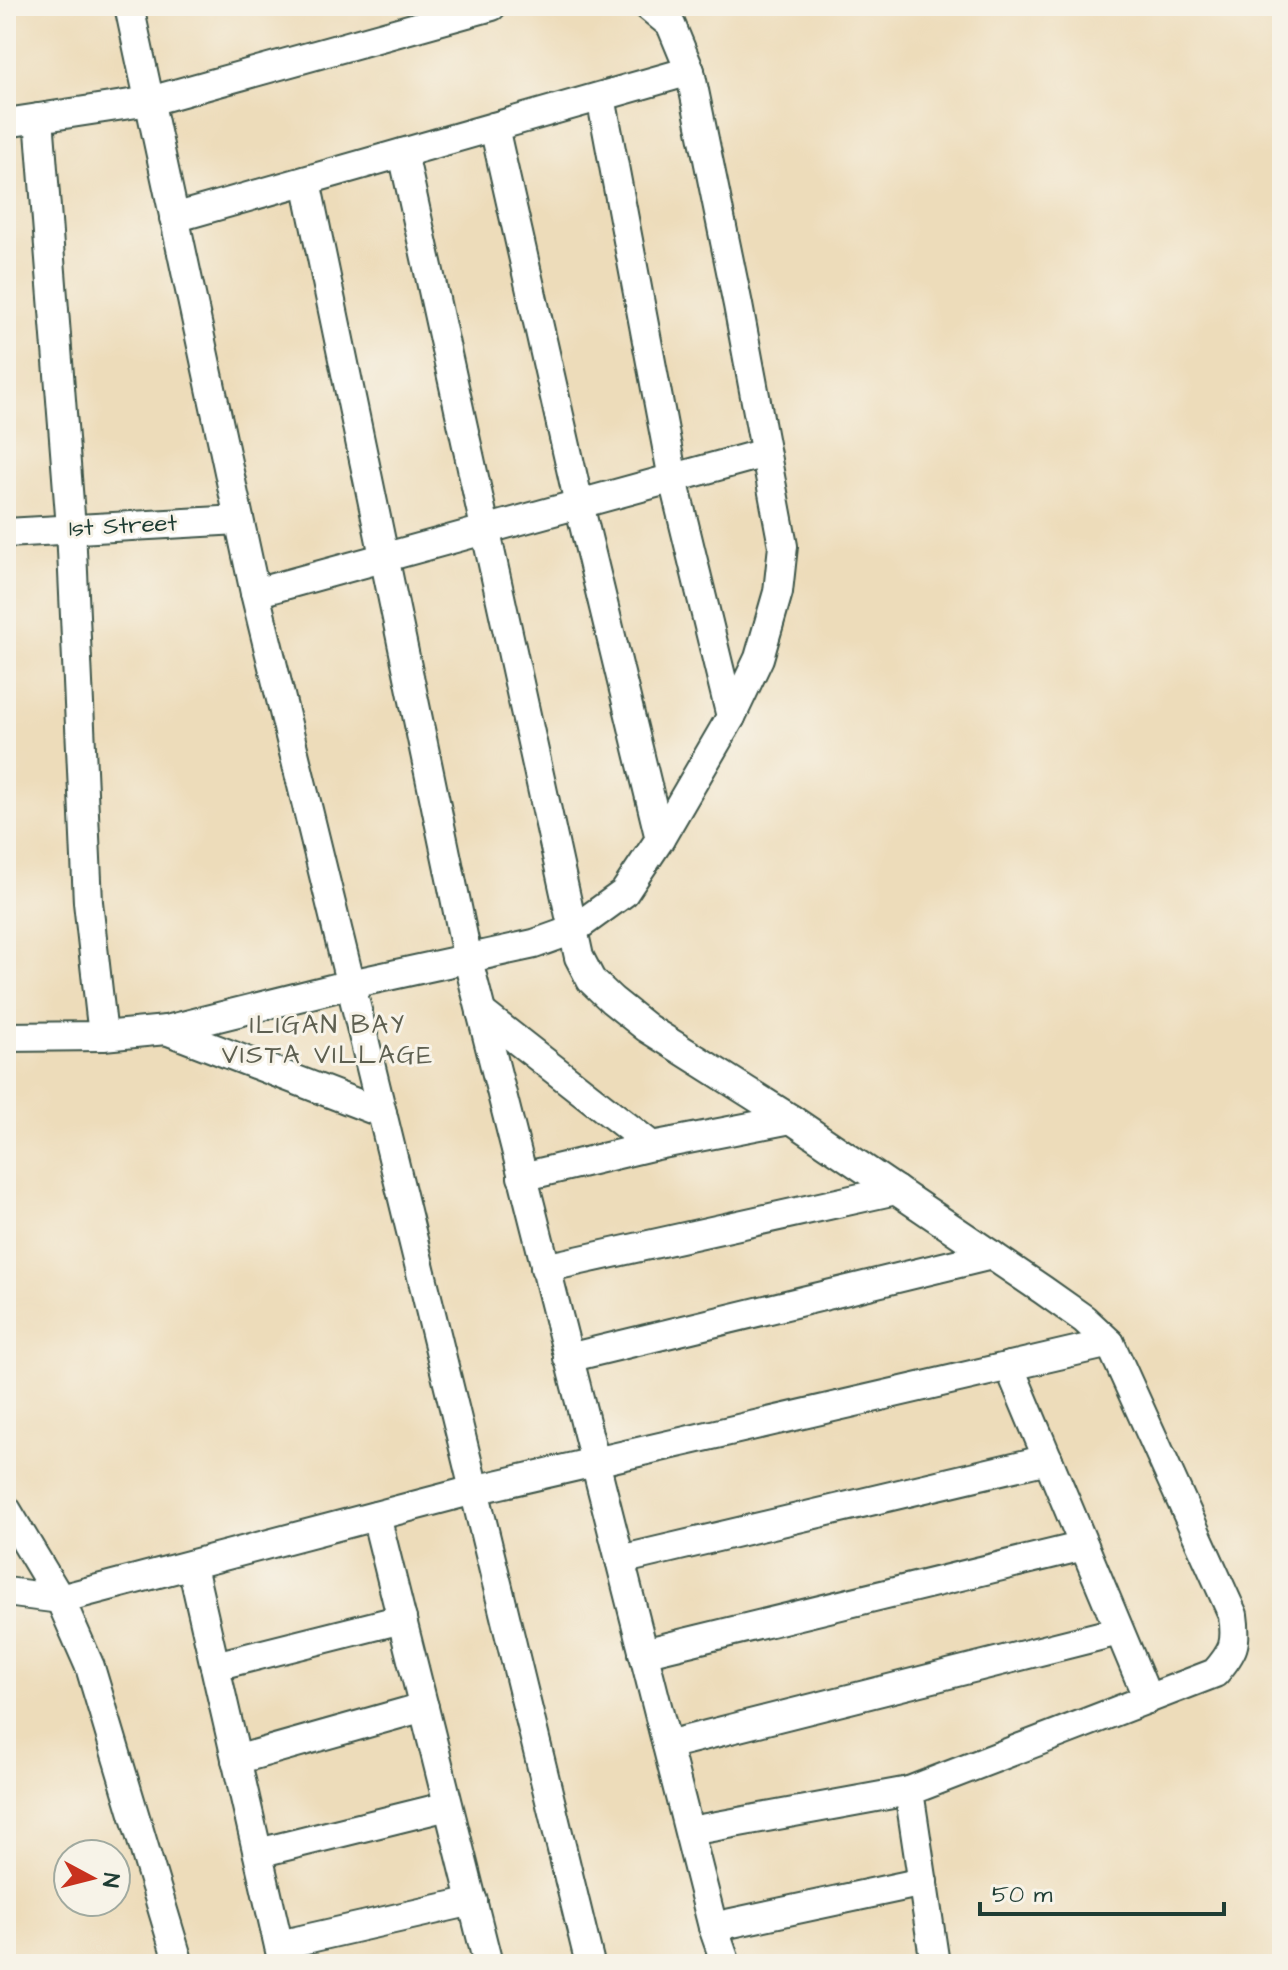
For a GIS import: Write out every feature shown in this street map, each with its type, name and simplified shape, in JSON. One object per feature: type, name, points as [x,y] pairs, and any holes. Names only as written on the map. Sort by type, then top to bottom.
[{"type":"street","points":[[129,6],[255,593],[590,1964]]},
{"type":"street","points":[[6,123],[150,101],[492,6]]},
{"type":"street","points":[[6,1037],[103,1036],[166,1030],[351,984],[534,944],[573,930],[624,893],[660,839],[731,717],[759,658],[778,592],[783,546],[690,71],[671,25],[648,6]]},
{"type":"street","points":[[174,218],[690,71]]},
{"type":"street","points":[[601,97],[673,479],[731,717]]},
{"type":"street","points":[[39,118],[71,528],[88,902],[103,1036]]},
{"type":"street","points":[[494,127],[579,504],[660,839]]},
{"type":"street","points":[[403,153],[579,957],[591,980],[647,1028],[791,1119],[992,1255],[1084,1319],[1110,1343],[1233,1615],[1236,1637],[1231,1656],[1215,1673],[909,1791],[690,1831]]},
{"type":"street","points":[[306,181],[468,960],[713,1927],[726,1964]]},
{"type":"street","points":[[255,593],[765,453]]},
{"type":"street","name":"1st Street","points":[[6,533],[239,520]]},
{"type":"street","points":[[481,1012],[652,1146]]},
{"type":"street","points":[[166,1030],[382,1113]]},
{"type":"street","points":[[522,1177],[652,1146],[791,1119]]},
{"type":"street","points":[[545,1268],[896,1190]]},
{"type":"street","points":[[568,1358],[992,1255]]},
{"type":"street","points":[[6,1592],[60,1599],[594,1460],[1110,1343]]},
{"type":"street","points":[[1009,1366],[1148,1699]]},
{"type":"street","points":[[620,1560],[1048,1459]]},
{"type":"street","points":[[6,1509],[60,1599],[94,1681],[179,1964]]},
{"type":"street","points":[[376,1516],[488,1964]]},
{"type":"street","points":[[643,1653],[1084,1546]]},
{"type":"street","points":[[192,1566],[281,1954],[473,1901]]},
{"type":"street","points":[[215,1666],[402,1619]]},
{"type":"street","points":[[667,1745],[1119,1631]]},
{"type":"street","points":[[236,1760],[424,1707]]},
{"type":"street","points":[[909,1791],[935,1964]]},
{"type":"street","points":[[258,1853],[448,1806]]},
{"type":"street","points":[[713,1927],[923,1882]]},
{"type":"district","name":"ILIGAN BAY VISTA VILLAGE","points":[[328,1040]]}]
